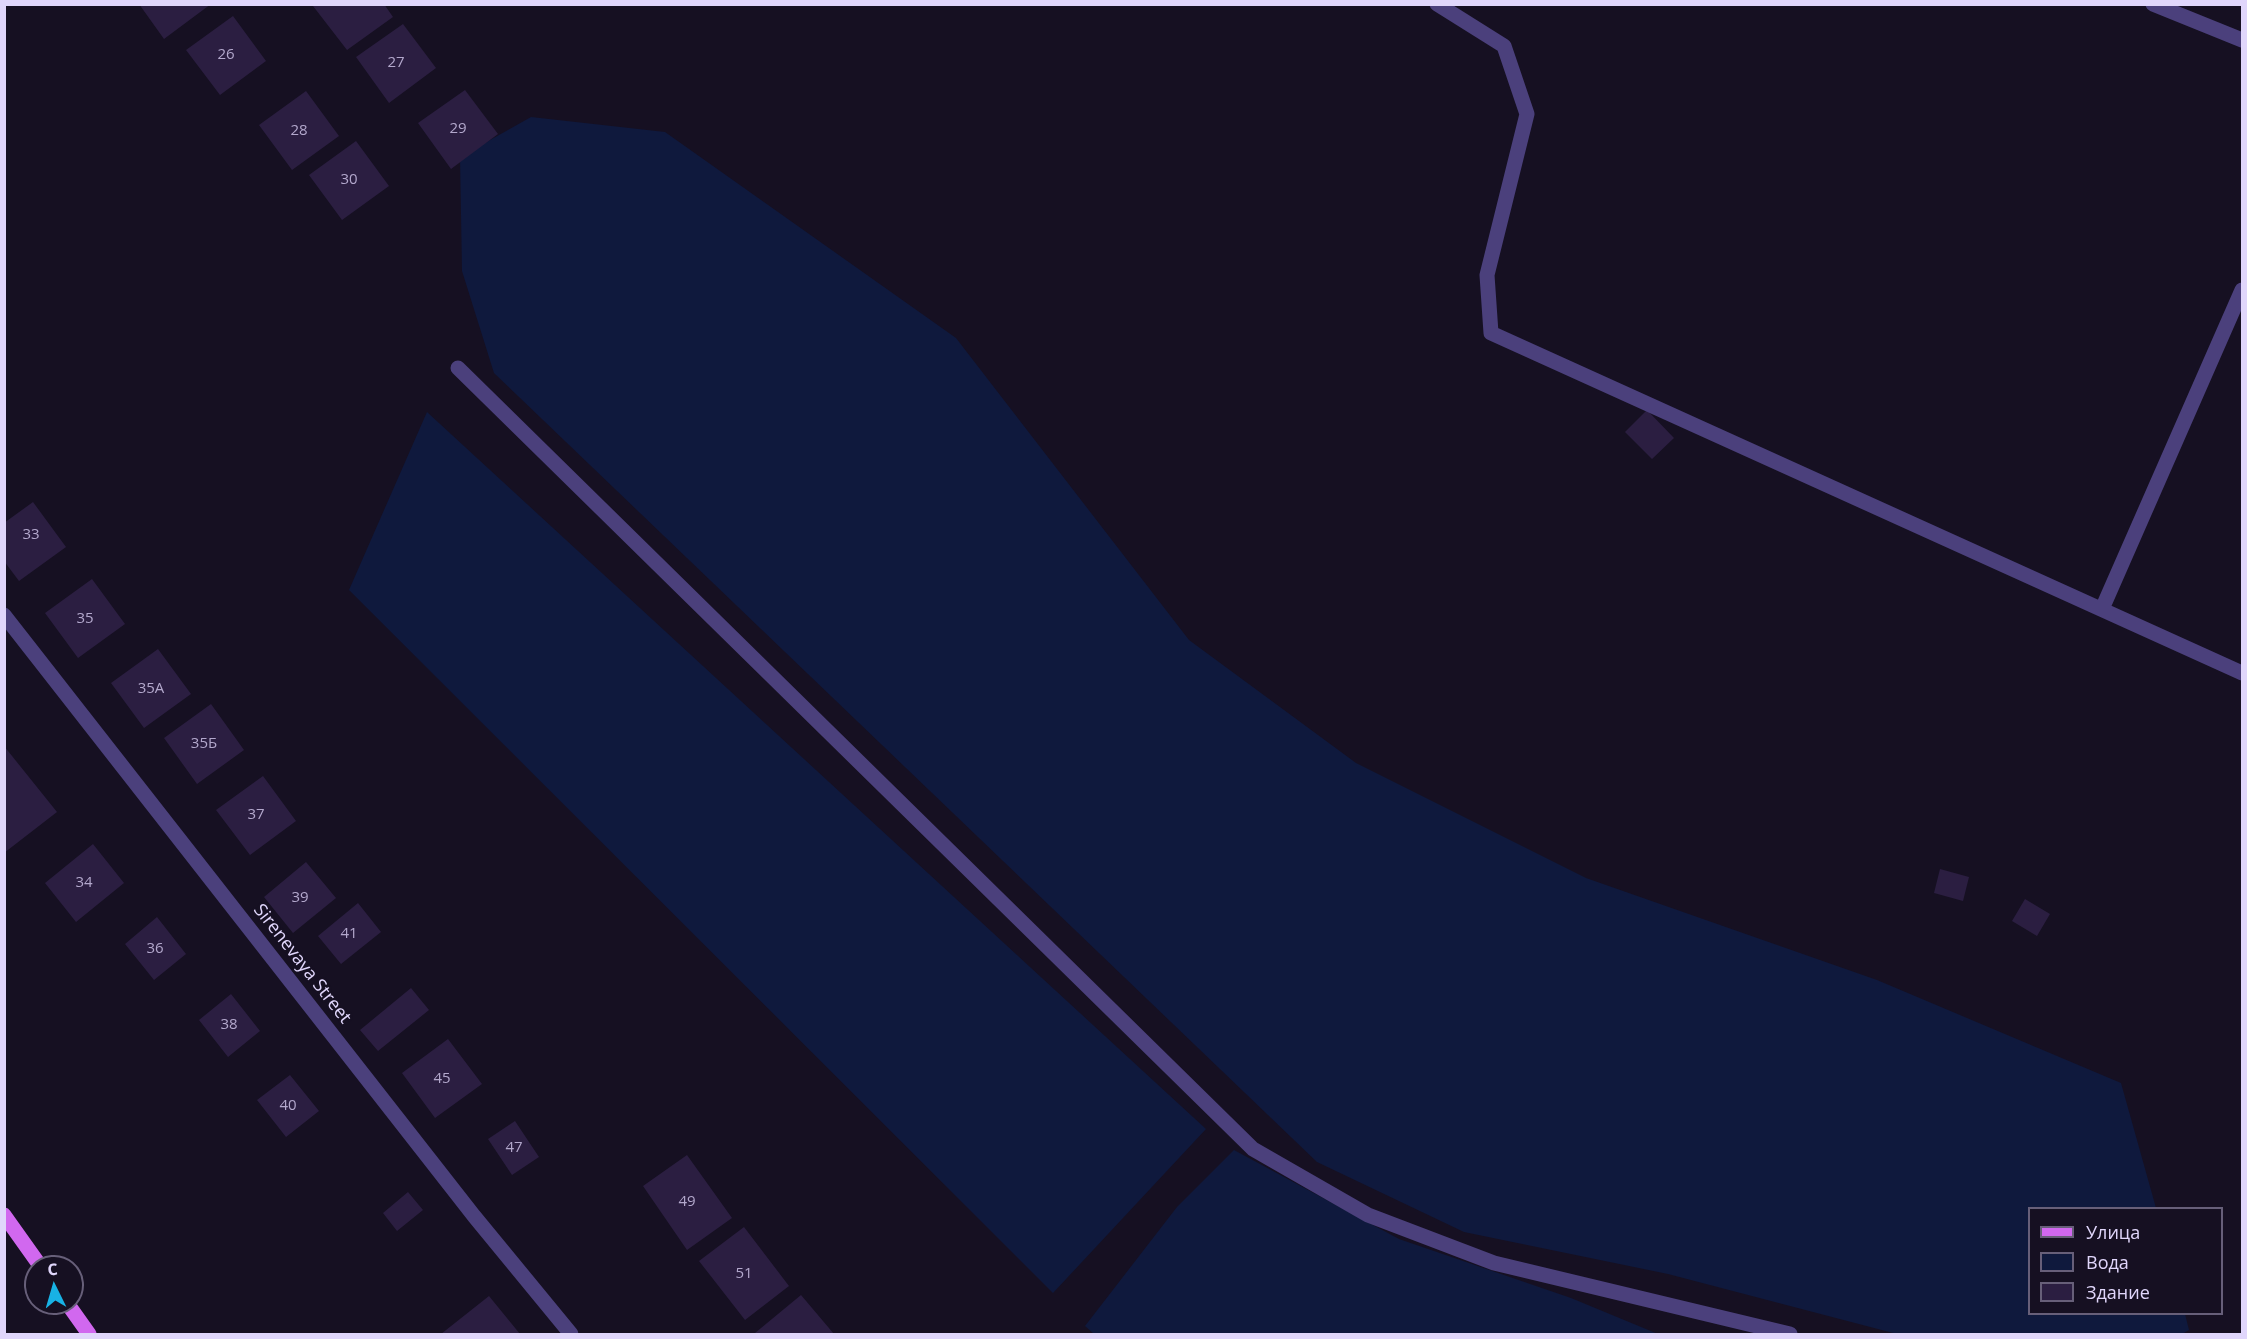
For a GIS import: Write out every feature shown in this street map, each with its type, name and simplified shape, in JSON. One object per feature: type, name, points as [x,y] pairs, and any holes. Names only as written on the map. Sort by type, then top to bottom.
[{"type":"main road","points":[[4,1215],[32,1255]]},
{"type":"main road","points":[[75,1315],[89,1335]]},
{"type":"street","points":[[1437,4],[1504,46],[1527,114],[1487,275],[1491,333],[2242,673]]},
{"type":"street","points":[[2152,4],[2242,40]]},
{"type":"street","points":[[2102,609],[2242,290]]},
{"type":"street","points":[[458,368],[1253,1149],[1368,1215],[1494,1263],[1790,1335]]},
{"type":"street","name":"Sirenevaya Street","points":[[4,615],[467,1207],[571,1335]]},
{"type":"water","points":[[531,117],[665,132],[956,338],[1189,640],[1356,763],[1586,878],[1877,980],[2121,1083],[2156,1207],[2028,1207],[2028,1315],[2185,1315],[2189,1330],[2182,1334],[1897,1334],[1668,1274],[1464,1232],[1317,1162],[494,373],[462,271],[460,157]]},
{"type":"water","points":[[427,412],[1206,1129],[1053,1293],[349,590]]},
{"type":"water","points":[[1234,1150],[1399,1239],[1571,1298],[1658,1334],[1094,1334],[1085,1326],[1177,1207]]},
{"type":"building","points":[[139,4],[211,4],[164,39]]},
{"type":"building","points":[[315,4],[384,4],[393,17],[347,50],[313,6]]},
{"type":"building","points":[[233,16],[266,61],[220,95],[186,50]]},
{"type":"building","points":[[403,24],[436,68],[389,103],[356,57]]},
{"type":"building","points":[[465,90],[498,134],[451,169],[418,123]]},
{"type":"building","points":[[306,91],[339,136],[292,170],[259,125]]},
{"type":"building","points":[[356,141],[389,186],[342,220],[309,175]]},
{"type":"building","points":[[1647,410],[1674,438],[1652,459],[1625,432]]},
{"type":"building","points":[[33,502],[66,547],[19,581],[4,561],[4,523]]},
{"type":"building","points":[[92,579],[125,624],[78,658],[45,613]]},
{"type":"building","points":[[158,649],[191,694],[144,728],[111,683]]},
{"type":"building","points":[[211,704],[244,750],[197,784],[164,738]]},
{"type":"building","points":[[4,746],[57,812],[4,853]]},
{"type":"building","points":[[263,776],[296,821],[250,855],[216,810]]},
{"type":"building","points":[[93,844],[124,883],[76,922],[45,883]]},
{"type":"building","points":[[306,862],[336,898],[293,933],[264,897]]},
{"type":"building","points":[[1940,869],[1969,877],[1963,901],[1934,893]]},
{"type":"building","points":[[2025,899],[2050,914],[2037,936],[2012,921]]},
{"type":"building","points":[[358,903],[381,932],[341,964],[318,936]]},
{"type":"building","points":[[157,917],[186,954],[154,980],[125,944]]},
{"type":"building","points":[[411,988],[429,1010],[378,1051],[360,1030]]},
{"type":"building","points":[[231,994],[260,1031],[228,1057],[199,1020]]},
{"type":"building","points":[[448,1039],[482,1084],[435,1118],[402,1073]]},
{"type":"building","points":[[290,1075],[319,1111],[286,1137],[257,1100]]},
{"type":"building","points":[[515,1121],[539,1157],[512,1175],[488,1139]]},
{"type":"building","points":[[687,1155],[732,1218],[687,1250],[643,1186]]},
{"type":"building","points":[[408,1192],[423,1210],[397,1231],[383,1213]]},
{"type":"building","points":[[744,1227],[789,1286],[745,1320],[699,1261]]},
{"type":"building","points":[[801,1295],[834,1334],[755,1333]]},
{"type":"building","points":[[489,1296],[520,1334],[441,1334]]}]
